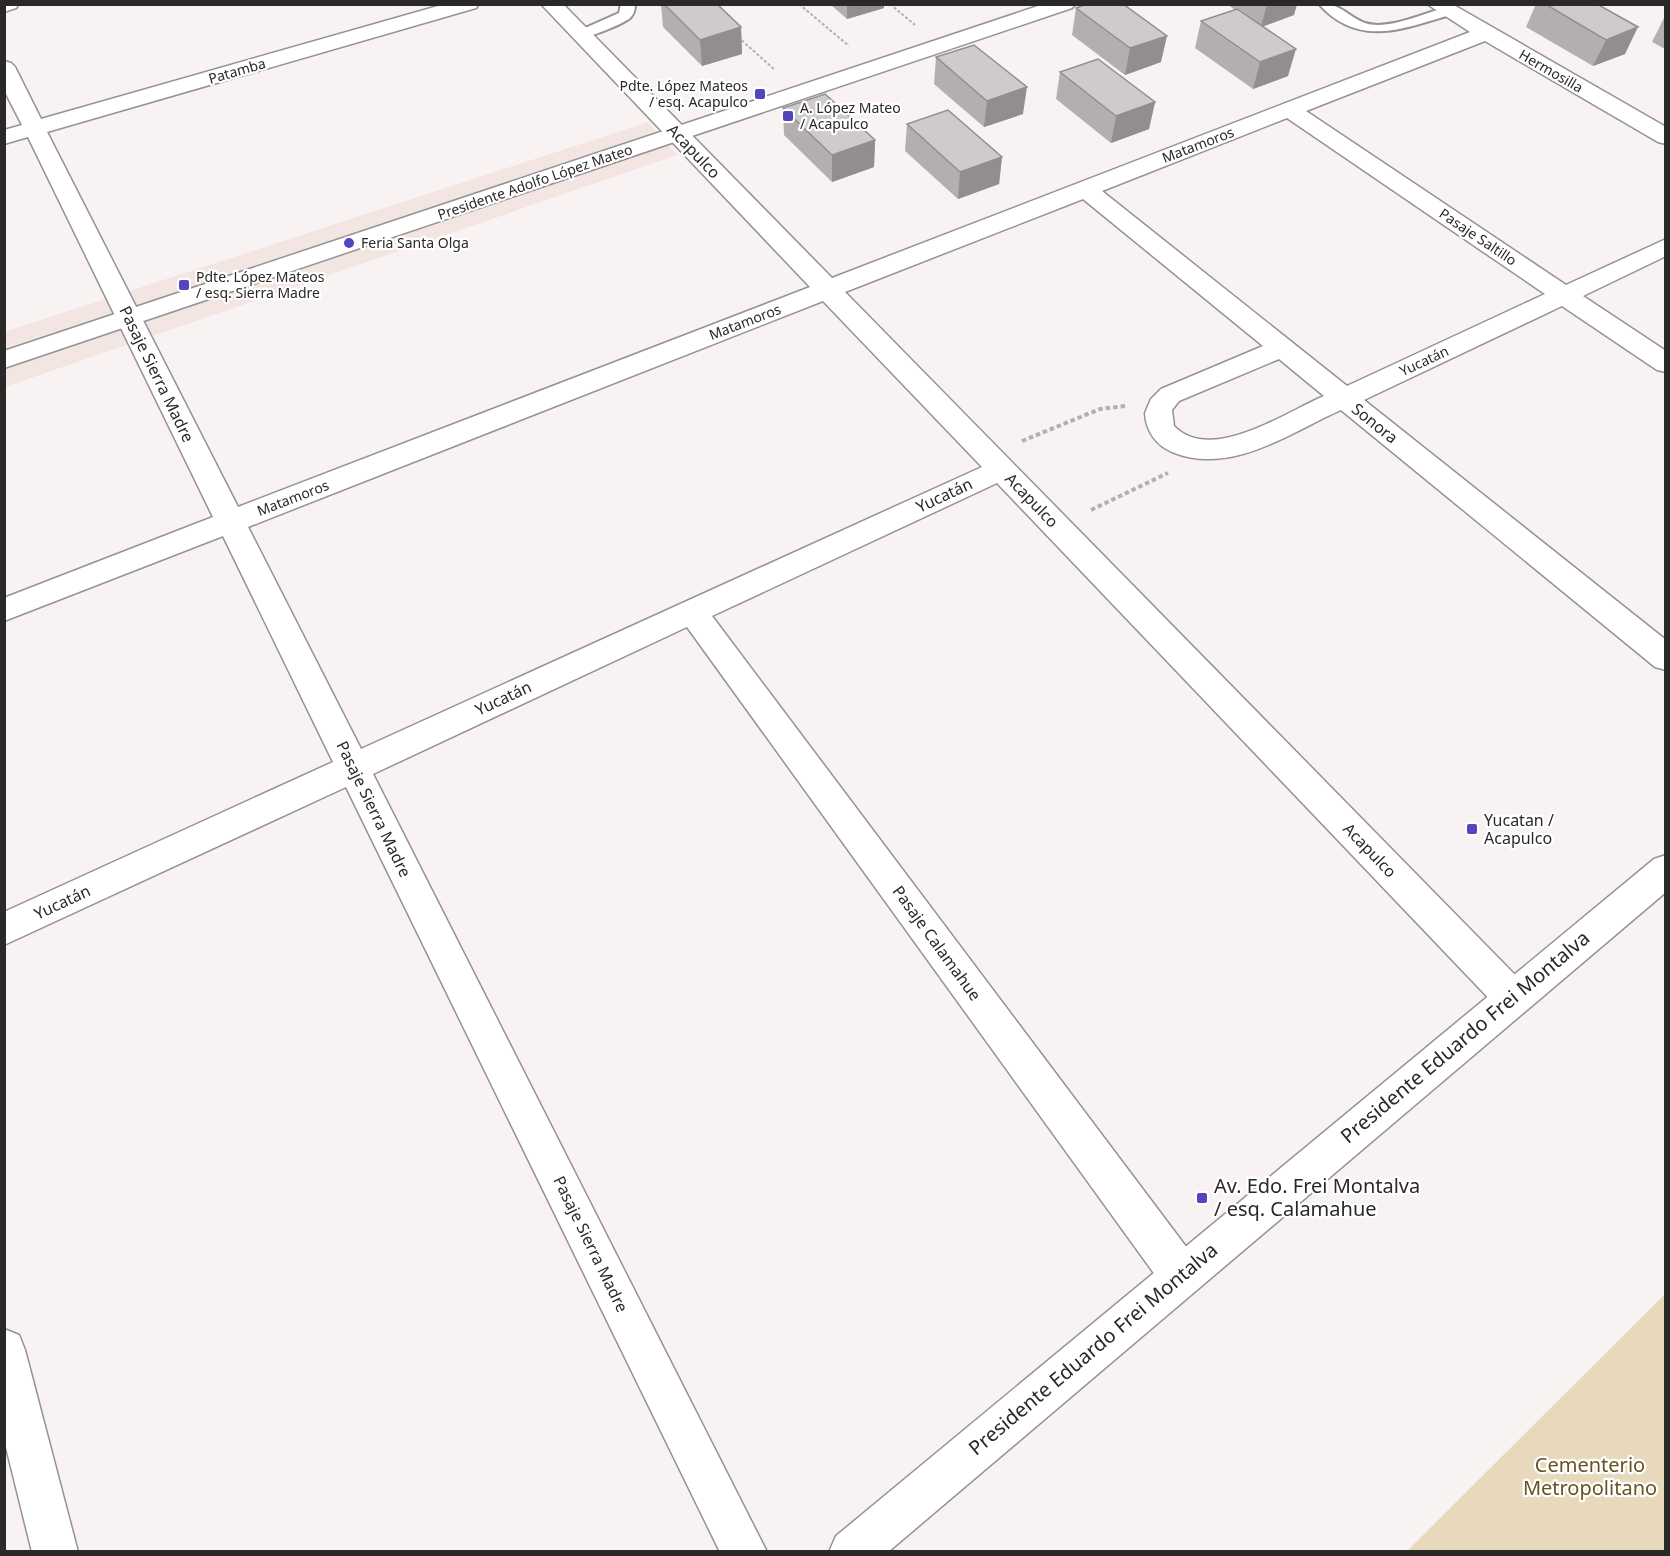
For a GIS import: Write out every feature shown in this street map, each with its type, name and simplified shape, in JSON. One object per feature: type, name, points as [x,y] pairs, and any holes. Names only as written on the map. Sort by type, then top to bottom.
[{"type":"street","points":[[4,6],[9,4]]},
{"type":"street","name":"Patamba","points":[[4,137],[469,4]]},
{"type":"street","name":"Acapulco","points":[[551,4],[1512,997]]},
{"type":"street","name":"Presidente Adolfo López Mateo","points":[[4,360],[1065,4]]},
{"type":"street","name":"Hermosilla","points":[[1443,8],[1665,137]]},
{"type":"street","name":"Matamoros","points":[[4,610],[1486,33]]},
{"type":"street","name":"Pasaje Sierra Madre","points":[[4,67],[744,1551]]},
{"type":"street","name":"Pasaje Saltillo","points":[[1290,110],[1665,364]]},
{"type":"street","name":"Sonora","points":[[1085,189],[1665,658]]},
{"type":"street","name":"Yucatán","points":[[1162,402],[1158,411],[1158,421],[1163,431],[1172,440],[1200,451],[1230,448],[1344,399],[1665,246]]},
{"type":"street","points":[[1162,402],[1170,395],[1281,348]]},
{"type":"street","name":"Yucatán","points":[[4,929],[692,611],[995,462]]},
{"type":"street","name":"Pasaje Calamahue","points":[[692,611],[1181,1275]]},
{"type":"street","name":"Presidente Eduardo Frei Montalva","points":[[852,1551],[1665,870]]},
{"type":"street","points":[[4,1350],[55,1551]]},
{"type":"lane","points":[[581,35],[624,16],[628,11],[628,4]]},
{"type":"lane","points":[[1325,4],[1355,23],[1370,28],[1386,28],[1443,8]]},
{"type":"path","points":[[799,4],[875,68]]},
{"type":"path","points":[[738,37],[800,93]]},
{"type":"path","points":[[995,462],[1100,409],[1162,402]]},
{"type":"path","points":[[1057,526],[1161,478],[1200,451]]},
{"type":"shaded area","name":"Feria Santa Olga","points":[[648,122],[677,155],[5,387],[4,332]]},
{"type":"green space","name":"Cementerio Metropolitano","points":[[1665,1294],[1665,1551],[1407,1551]]},
{"type":"building","points":[[664,4],[717,4],[741,27],[700,40]]},
{"type":"building","points":[[1087,4],[1123,4],[1167,36],[1130,48],[1076,8]]},
{"type":"building","points":[[1545,4],[1597,4],[1638,27],[1606,40]]},
{"type":"building","points":[[1237,9],[1296,49],[1260,62],[1201,21]]},
{"type":"building","points":[[974,45],[1027,87],[987,101],[936,57]]},
{"type":"building","points":[[1098,59],[1155,102],[1116,116],[1060,72]]},
{"type":"building","points":[[825,94],[875,140],[832,155],[783,108]]},
{"type":"building","points":[[948,110],[1002,157],[960,172],[907,124]]},
{"type":"place","name":"Pdte. López Mateos / esq. Acapulco","points":[[760,94]]},
{"type":"place","name":"A. López Mateo / Acapulco","points":[[788,116]]},
{"type":"place","name":"Feria Santa Olga","points":[[349,243]]},
{"type":"place","name":"Pdte. López Mateos / esq. Sierra Madre","points":[[184,285]]},
{"type":"place","name":"Yucatan / Acapulco","points":[[1472,829]]},
{"type":"place","name":"Av. Edo. Frei Montalva / esq. Calamahue","points":[[1202,1198]]}]
